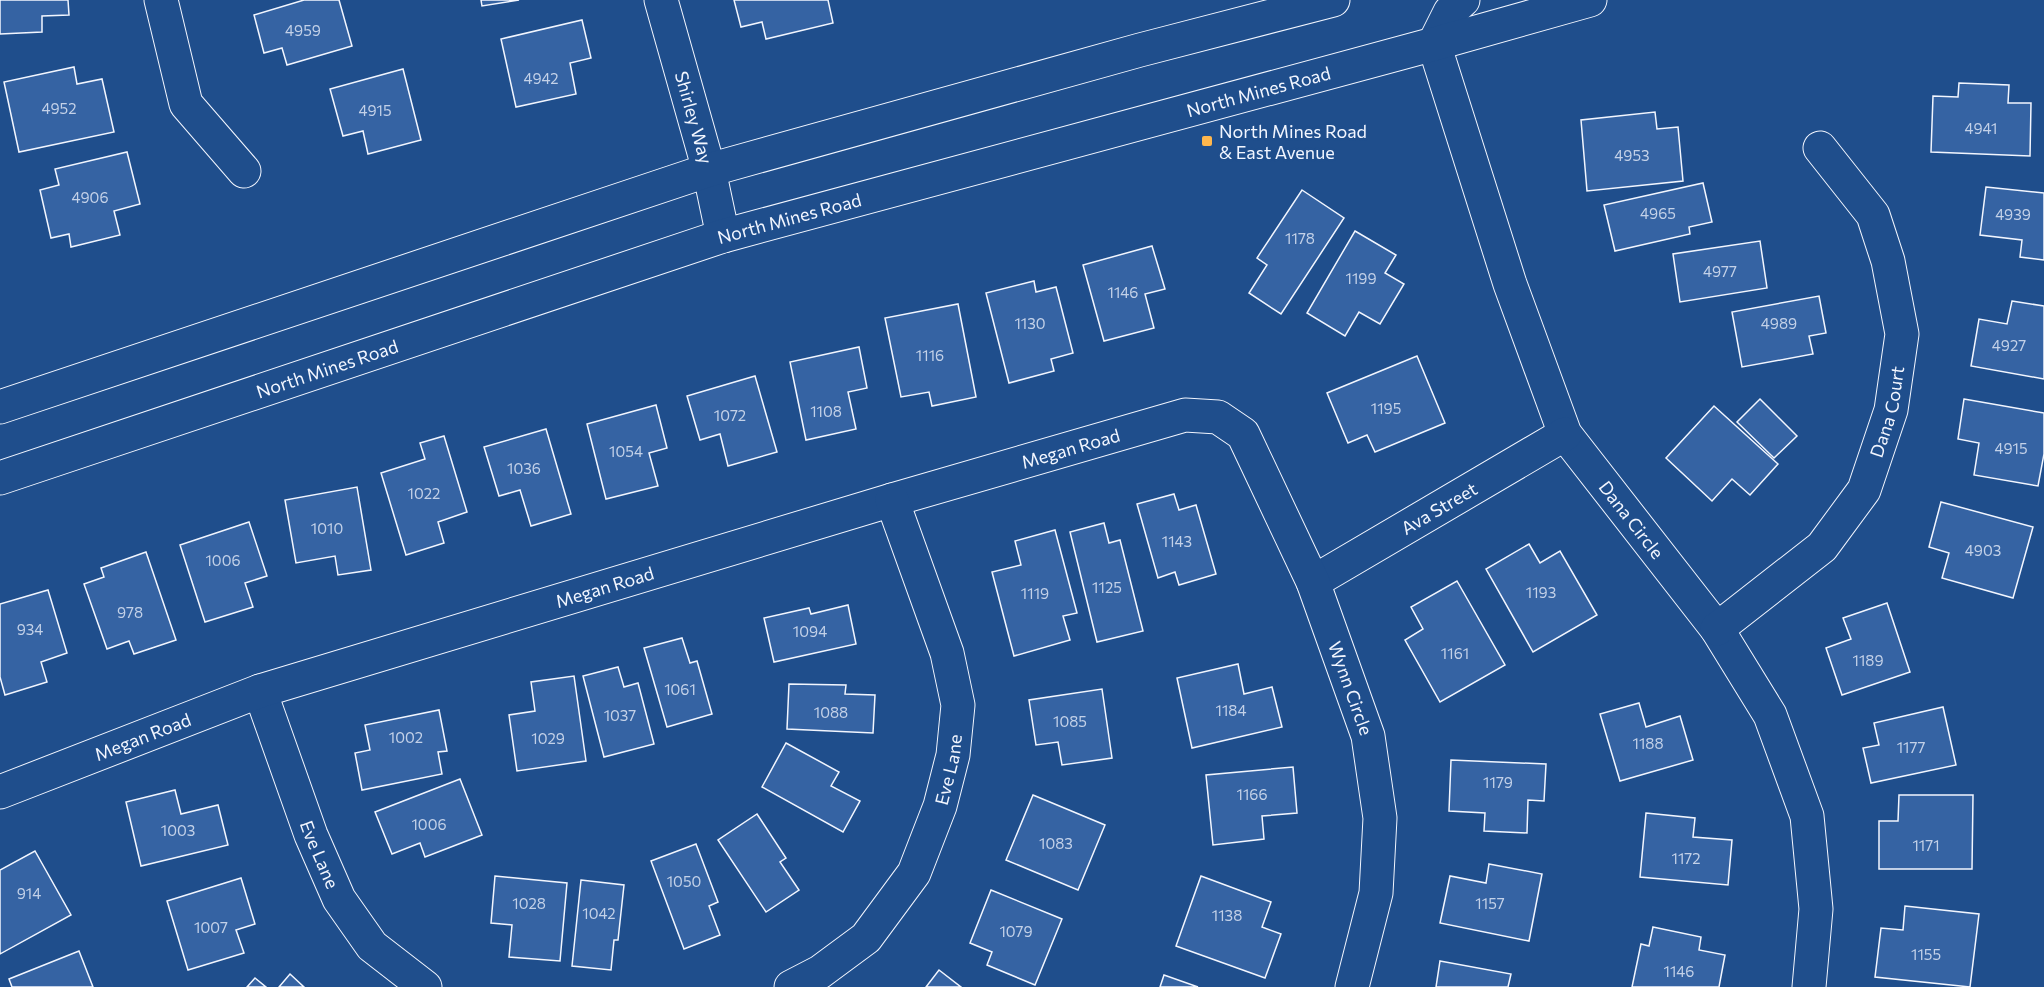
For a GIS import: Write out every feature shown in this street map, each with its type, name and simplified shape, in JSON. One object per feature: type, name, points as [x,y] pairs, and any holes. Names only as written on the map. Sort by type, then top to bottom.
[{"type":"street","points":[[161,0],[186,104],[244,171]]},
{"type":"street","name":"Shirley Way","points":[[661,0],[709,170],[723,236]]},
{"type":"street","points":[[0,407],[709,170],[1140,50],[1333,0]]},
{"type":"street","points":[[1434,44],[1450,12],[1463,0]]},
{"type":"street","name":"North Mines Road","points":[[0,478],[723,236],[1590,0]]},
{"type":"street","name":"Dana Circle","points":[[1434,44],[1510,284],[1565,434],[1717,629],[1770,715],[1807,816],[1816,909],[1809,987]]},
{"type":"street","name":"Dana Court","points":[[1717,629],[1822,547],[1864,490],[1891,410],[1902,334],[1888,261],[1873,215],[1820,148]]},
{"type":"street","name":"Megan Road","points":[[0,792],[260,691],[892,500],[1185,415],[1218,417]]},
{"type":"street","name":"Wynn Circle","points":[[1218,417],[1243,434],[1312,582],[1368,736],[1380,818],[1376,893],[1352,987]]},
{"type":"street","name":"Ava Street","points":[[1312,582],[1565,434]]},
{"type":"street","name":"Eve Lane","points":[[791,987],[820,972],[866,938],[914,873],[940,806],[953,755],[958,705],[947,653],[892,500]]},
{"type":"street","name":"Eve Lane","points":[[260,691],[311,835],[339,898],[372,946],[425,987]]},
{"type":"building","points":[[0,0],[68,0],[69,15],[42,16],[42,32],[0,34]]},
{"type":"building","points":[[304,0],[339,0],[352,46],[287,65],[282,48],[264,53],[254,15]]},
{"type":"building","points":[[481,0],[519,0],[482,6]]},
{"type":"building","points":[[734,0],[828,0],[833,23],[766,39],[762,22],[741,27]]},
{"type":"building","points":[[582,20],[591,58],[570,63],[576,94],[516,107],[501,39]]},
{"type":"building","points":[[74,67],[77,84],[102,79],[114,132],[19,152],[4,82]]},
{"type":"building","points":[[403,69],[421,140],[368,154],[363,131],[343,136],[330,89]]},
{"type":"building","points":[[1959,83],[2009,85],[2008,103],[2031,103],[2030,156],[1931,152],[1933,96],[1958,97]]},
{"type":"building","points":[[1655,112],[1657,129],[1678,127],[1683,181],[1587,191],[1581,120]]},
{"type":"building","points":[[127,152],[140,204],[114,211],[120,235],[71,247],[69,234],[51,238],[40,190],[59,185],[55,169]]},
{"type":"building","points":[[1703,183],[1712,222],[1689,227],[1690,234],[1615,251],[1604,205]]},
{"type":"building","points":[[1986,187],[2044,193],[2044,260],[2020,257],[2022,240],[1980,235]]},
{"type":"building","points":[[1302,190],[1344,218],[1281,314],[1249,293],[1267,265],[1257,258]]},
{"type":"building","points":[[1355,231],[1396,255],[1385,273],[1404,284],[1380,324],[1359,312],[1345,336],[1307,313]]},
{"type":"building","points":[[1760,241],[1767,288],[1680,302],[1673,254]]},
{"type":"building","points":[[1152,246],[1165,289],[1145,294],[1154,328],[1104,341],[1083,265]]},
{"type":"building","points":[[1034,281],[1036,292],[1056,287],[1073,353],[1051,359],[1054,371],[1009,383],[986,293]]},
{"type":"building","points":[[1819,296],[1826,333],[1809,336],[1813,354],[1742,367],[1732,312]]},
{"type":"building","points":[[2012,301],[2044,306],[2044,379],[1971,366],[1979,319],[2007,324]]},
{"type":"building","points":[[958,304],[976,397],[932,406],[929,392],[901,397],[885,318]]},
{"type":"building","points":[[859,347],[867,388],[848,392],[856,429],[806,440],[790,362]]},
{"type":"building","points":[[1417,356],[1445,423],[1375,452],[1367,435],[1348,443],[1327,393]]},
{"type":"building","points":[[755,376],[777,452],[728,466],[720,434],[700,440],[687,396]]},
{"type":"building","points":[[1760,399],[1797,436],[1774,458],[1737,422]]},
{"type":"building","points":[[1964,399],[2044,413],[2044,454],[2038,486],[1974,475],[1979,443],[1958,439]]},
{"type":"building","points":[[656,405],[667,448],[649,453],[658,486],[606,499],[587,424]]},
{"type":"building","points":[[1714,406],[1778,464],[1750,495],[1732,479],[1712,501],[1666,458]]},
{"type":"building","points":[[546,429],[571,514],[531,526],[520,490],[499,496],[484,447]]},
{"type":"building","points":[[444,436],[467,512],[438,522],[444,543],[406,555],[381,473],[425,459],[420,443]]},
{"type":"building","points":[[357,487],[371,570],[338,575],[335,556],[296,563],[285,500]]},
{"type":"building","points":[[1174,494],[1179,510],[1196,505],[1216,574],[1179,585],[1175,572],[1158,578],[1137,504]]},
{"type":"building","points":[[1941,502],[2033,527],[2013,598],[1942,578],[1949,553],[1929,547]]},
{"type":"building","points":[[249,522],[267,576],[245,583],[253,607],[205,622],[180,545]]},
{"type":"building","points":[[1104,523],[1109,543],[1120,540],[1143,631],[1097,642],[1070,532]]},
{"type":"building","points":[[1055,530],[1077,613],[1063,616],[1070,640],[1014,656],[992,572],[1021,565],[1015,541]]},
{"type":"building","points":[[1529,544],[1540,563],[1560,551],[1597,615],[1533,652],[1486,569]]},
{"type":"building","points":[[146,552],[176,640],[134,654],[129,641],[107,649],[84,584],[104,577],[101,568]]},
{"type":"building","points":[[1457,581],[1505,665],[1440,702],[1405,640],[1423,629],[1411,607]]},
{"type":"building","points":[[48,590],[67,653],[41,662],[47,682],[5,695],[0,677],[0,604]]},
{"type":"building","points":[[1887,603],[1910,672],[1842,695],[1826,648],[1851,639],[1843,618]]},
{"type":"building","points":[[848,605],[856,644],[774,662],[764,618],[809,608],[811,614]]},
{"type":"building","points":[[682,638],[690,663],[697,661],[712,714],[667,727],[644,648]]},
{"type":"building","points":[[1238,664],[1244,694],[1272,687],[1282,727],[1192,748],[1177,678]]},
{"type":"building","points":[[618,667],[624,687],[638,683],[654,744],[604,757],[583,676]]},
{"type":"building","points":[[574,676],[586,761],[517,771],[509,715],[535,711],[531,682]]},
{"type":"building","points":[[789,684],[846,685],[845,694],[875,695],[873,733],[787,729]]},
{"type":"building","points":[[1102,689],[1112,758],[1062,765],[1058,742],[1036,745],[1029,700]]},
{"type":"building","points":[[1639,703],[1646,727],[1680,716],[1693,760],[1620,781],[1600,714]]},
{"type":"building","points":[[1943,707],[1956,765],[1871,783],[1863,748],[1879,745],[1874,723]]},
{"type":"building","points":[[439,710],[447,751],[438,752],[442,774],[362,790],[355,753],[370,750],[365,725]]},
{"type":"building","points":[[786,743],[839,772],[831,786],[860,801],[843,832],[762,787]]},
{"type":"building","points":[[1451,760],[1546,764],[1544,801],[1528,800],[1527,833],[1484,831],[1485,813],[1449,811]]},
{"type":"building","points":[[1293,767],[1297,813],[1262,816],[1264,839],[1213,845],[1206,775]]},
{"type":"building","points":[[460,779],[482,835],[425,857],[420,843],[392,854],[375,812]]},
{"type":"building","points":[[175,790],[181,814],[218,805],[228,845],[141,866],[126,802]]},
{"type":"building","points":[[1033,795],[1105,825],[1078,890],[1006,860]]},
{"type":"building","points":[[1899,795],[1973,795],[1972,869],[1879,869],[1879,821],[1898,821]]},
{"type":"building","points":[[1646,813],[1695,818],[1693,837],[1732,840],[1728,885],[1640,877]]},
{"type":"building","points":[[757,814],[786,858],[780,862],[799,890],[766,912],[718,840]]},
{"type":"building","points":[[696,844],[718,902],[709,906],[720,935],[684,949],[651,861]]},
{"type":"building","points":[[35,851],[71,915],[0,954],[0,870]]},
{"type":"building","points":[[1489,864],[1542,874],[1529,941],[1440,923],[1450,876],[1486,883]]},
{"type":"building","points":[[495,876],[567,883],[560,961],[509,957],[512,925],[491,923]]},
{"type":"building","points":[[1201,876],[1271,902],[1262,927],[1281,934],[1265,978],[1176,946]]},
{"type":"building","points":[[241,878],[255,924],[236,930],[244,953],[188,970],[167,901]]},
{"type":"building","points":[[581,880],[624,885],[618,940],[614,940],[611,970],[572,966]]},
{"type":"building","points":[[991,890],[1062,919],[1035,985],[987,965],[992,952],[970,943]]},
{"type":"building","points":[[1905,906],[1979,914],[1970,987],[1875,977],[1881,928],[1903,930]]},
{"type":"building","points":[[1653,927],[1701,937],[1699,950],[1725,955],[1719,987],[1632,987],[1641,944],[1649,946]]},
{"type":"building","points":[[79,951],[93,987],[12,987],[9,979]]},
{"type":"building","points":[[1440,961],[1511,974],[1508,987],[1436,987]]},
{"type":"building","points":[[939,970],[961,987],[926,987]]},
{"type":"building","points":[[290,974],[304,987],[279,987]]},
{"type":"building","points":[[1164,975],[1198,987],[1160,987]]},
{"type":"building","points":[[255,978],[266,987],[247,987]]},
{"type":"place","name":"North Mines Road & East Avenue","points":[[1207,141]]}]
